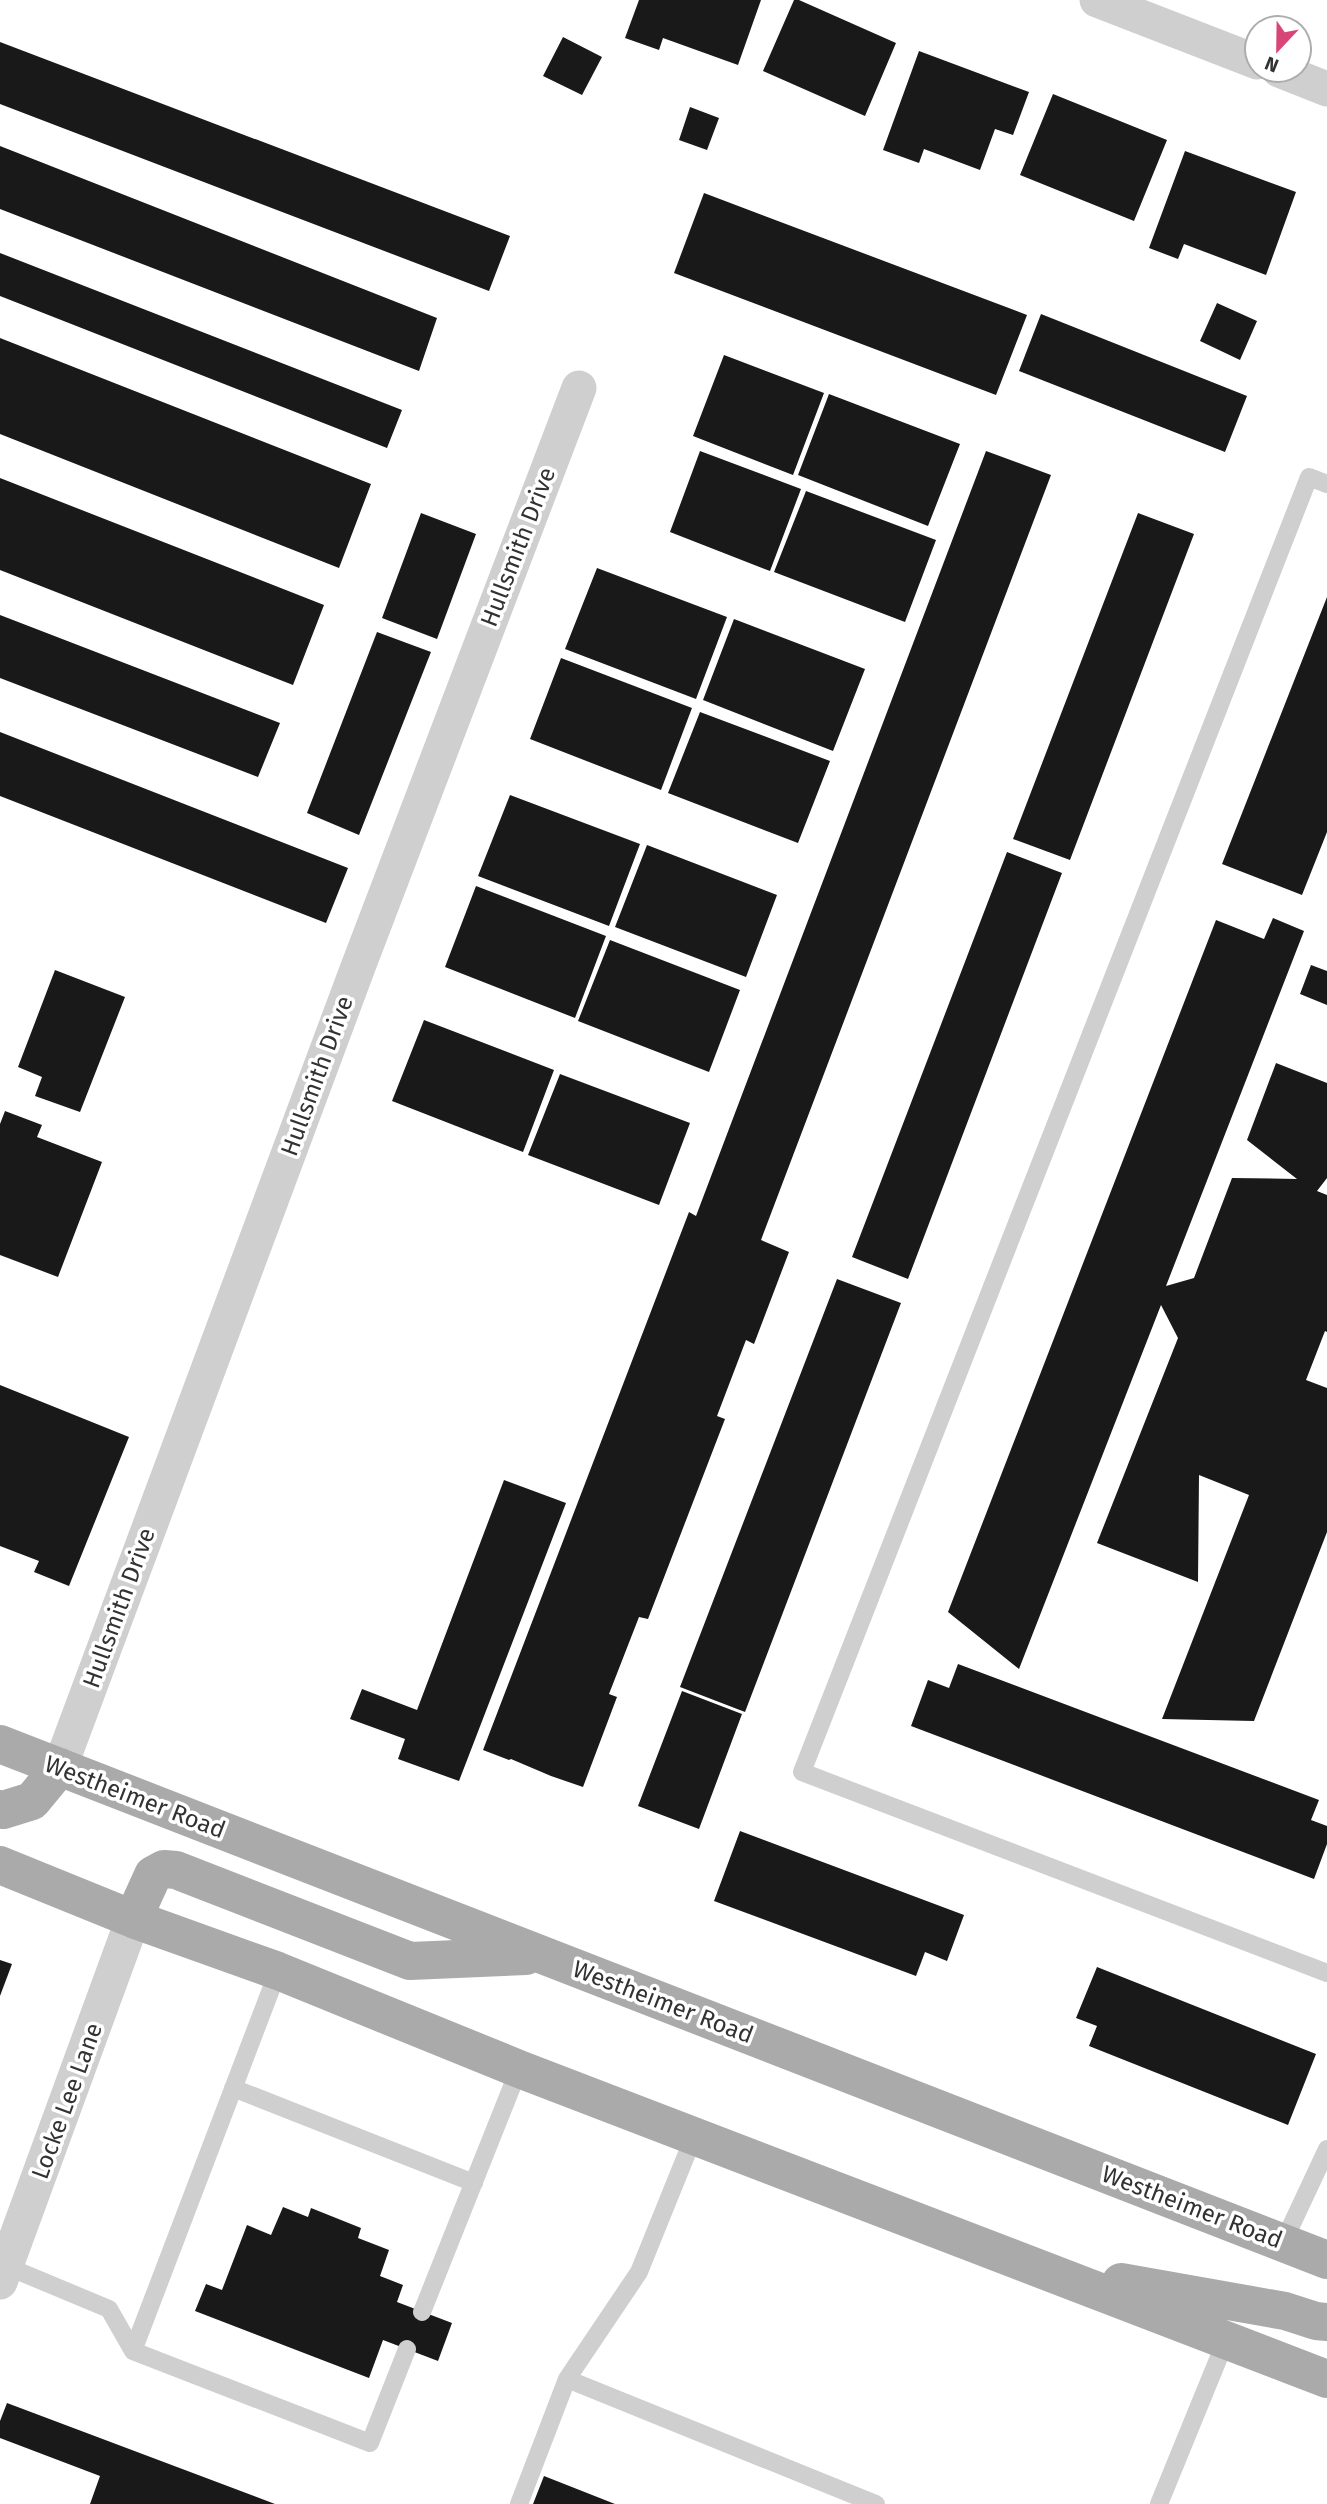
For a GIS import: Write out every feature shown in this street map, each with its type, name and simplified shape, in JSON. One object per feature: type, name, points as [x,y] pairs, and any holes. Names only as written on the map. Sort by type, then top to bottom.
[{"type":"main road","name":"Westheimer Road","points":[[0,1744],[1327,2260]]},
{"type":"main road","points":[[0,1809],[32,1801],[60,1767]]},
{"type":"main road","points":[[0,1865],[133,1919],[278,1971],[519,2070],[1327,2379]]},
{"type":"main road","points":[[133,1919],[153,1875],[164,1869],[176,1870],[410,1961],[542,1955]]},
{"type":"main road","points":[[1029,2265],[1285,2311],[1327,2322]]},
{"type":"street","points":[[1097,0],[1243,57]]},
{"type":"street","name":"Hullsmith Drive","points":[[60,1767],[358,967],[579,388]]},
{"type":"street","name":"Locke Lee Lane","points":[[3,2274],[133,1919]]},
{"type":"lane","points":[[1327,484],[1309,477],[802,1772],[1327,1973]]},
{"type":"lane","points":[[133,2351],[278,1971]]},
{"type":"lane","points":[[422,2312],[519,2070]]},
{"type":"lane","points":[[233,2088],[474,2183]]},
{"type":"lane","points":[[519,2504],[567,2379],[639,2272],[694,2136]]},
{"type":"lane","points":[[1283,2243],[1327,2149]]},
{"type":"lane","points":[[3,2274],[109,2309],[133,2351],[370,2443],[407,2349]]},
{"type":"lane","points":[[1159,2504],[1226,2340]]},
{"type":"lane","points":[[567,2379],[876,2504]]},
{"type":"building","points":[[639,0],[761,0],[738,65],[663,38],[659,50],[625,38]]},
{"type":"building","points":[[794,0],[896,43],[865,116],[763,71]]},
{"type":"building","points":[[563,37],[602,57],[582,95],[543,76]]},
{"type":"building","points":[[0,42],[510,236],[489,291],[0,104]]},
{"type":"building","points":[[919,51],[1029,92],[1013,135],[995,129],[980,170],[924,149],[919,163],[883,150]]},
{"type":"building","points":[[1053,94],[1167,140],[1134,221],[1020,175]]},
{"type":"building","points":[[690,107],[719,118],[707,150],[679,140]]},
{"type":"building","points":[[0,146],[437,318],[419,371],[0,209]]},
{"type":"building","points":[[1185,151],[1296,192],[1266,275],[1184,244],[1178,259],[1149,248]]},
{"type":"building","points":[[704,193],[1027,315],[996,395],[674,273]]},
{"type":"building","points":[[0,253],[402,410],[387,448],[0,296]]},
{"type":"building","points":[[1217,303],[1257,321],[1240,360],[1200,341]]},
{"type":"building","points":[[1041,314],[1247,396],[1225,452],[1019,371]]},
{"type":"building","points":[[0,338],[371,484],[339,568],[0,434]]},
{"type":"building","points":[[724,355],[824,393],[793,475],[693,436]]},
{"type":"building","points":[[829,394],[960,444],[928,526],[798,475]]},
{"type":"building","points":[[700,451],[801,489],[770,571],[670,532]]},
{"type":"building","points":[[986,451],[1051,475],[761,1240],[789,1252],[754,1344],[746,1340],[717,1416],[725,1419],[648,1619],[639,1617],[609,1694],[617,1697],[583,1787],[483,1750],[689,1212],[696,1216]]},
{"type":"building","points":[[0,478],[324,605],[293,685],[0,570]]},
{"type":"building","points":[[806,491],[936,540],[905,622],[774,572]]},
{"type":"building","points":[[421,513],[476,534],[437,639],[382,618]]},
{"type":"building","points":[[1138,513],[1194,534],[1070,860],[1013,839]]},
{"type":"building","points":[[597,568],[727,617],[696,699],[565,649]]},
{"type":"building","points":[[1327,597],[1327,832],[1302,895],[1222,864]]},
{"type":"building","points":[[0,615],[280,723],[258,777],[0,678]]},
{"type":"building","points":[[734,619],[865,669],[833,751],[703,700]]},
{"type":"building","points":[[377,632],[431,652],[359,835],[307,813]]},
{"type":"building","points":[[561,658],[692,708],[661,790],[530,739]]},
{"type":"building","points":[[700,712],[830,761],[798,843],[668,793]]},
{"type":"building","points":[[0,732],[348,868],[326,923],[0,796]]},
{"type":"building","points":[[510,795],[640,844],[609,926],[478,876]]},
{"type":"building","points":[[647,845],[777,895],[746,977],[615,927]]},
{"type":"building","points":[[1007,852],[1062,873],[908,1279],[852,1257]]},
{"type":"building","points":[[476,886],[606,936],[575,1018],[445,967]]},
{"type":"building","points":[[1273,918],[1304,931],[1166,1286],[1194,1278],[1232,1178],[1297,1179],[1247,1140],[1276,1063],[1327,1083],[1327,1178],[1317,1191],[1327,1195],[1327,1332],[1325,1331],[1306,1380],[1327,1388],[1327,1532],[1254,1721],[1162,1719],[1249,1495],[1199,1475],[1198,1582],[1097,1543],[1178,1338],[1161,1305],[1019,1669],[948,1612],[1216,920],[1264,939]]},
{"type":"building","points":[[610,940],[740,990],[709,1072],[578,1021]]},
{"type":"building","points":[[1311,965],[1327,971],[1327,1005],[1300,994]]},
{"type":"building","points":[[55,970],[125,997],[80,1112],[35,1096],[42,1077],[18,1067]]},
{"type":"building","points":[[424,1020],[554,1070],[523,1152],[392,1101]]},
{"type":"building","points":[[560,1074],[690,1123],[659,1205],[528,1155]]},
{"type":"building","points":[[5,1111],[42,1125],[37,1137],[102,1162],[58,1277],[0,1255],[0,1124]]},
{"type":"building","points":[[837,1279],[901,1303],[745,1712],[680,1687]]},
{"type":"building","points":[[0,1385],[129,1437],[69,1586],[34,1572],[39,1561],[0,1546]]},
{"type":"building","points":[[504,1480],[566,1503],[459,1781],[398,1759],[405,1739],[350,1719],[362,1689],[417,1710]]},
{"type":"building","points":[[958,1664],[1319,1800],[1311,1820],[1327,1826],[1327,1844],[1314,1879],[911,1726],[928,1680],[949,1688]]},
{"type":"building","points":[[682,1691],[742,1714],[699,1829],[638,1806]]},
{"type":"building","points":[[740,1831],[964,1915],[947,1961],[925,1952],[916,1976],[714,1901]]},
{"type":"building","points":[[0,1960],[12,1964],[0,1996]]},
{"type":"building","points":[[1097,1967],[1316,2054],[1288,2125],[1089,2046],[1097,2026],[1076,2018]]},
{"type":"building","points":[[283,2207],[308,2217],[311,2208],[361,2228],[358,2238],[389,2250],[380,2276],[403,2285],[397,2302],[452,2323],[438,2361],[383,2340],[369,2378],[195,2311],[206,2284],[222,2290],[247,2225],[271,2235]]},
{"type":"building","points":[[7,2403],[275,2504],[90,2504],[100,2476],[0,2438],[0,2421]]},
{"type":"building","points":[[544,2476],[615,2504],[533,2504]]}]
